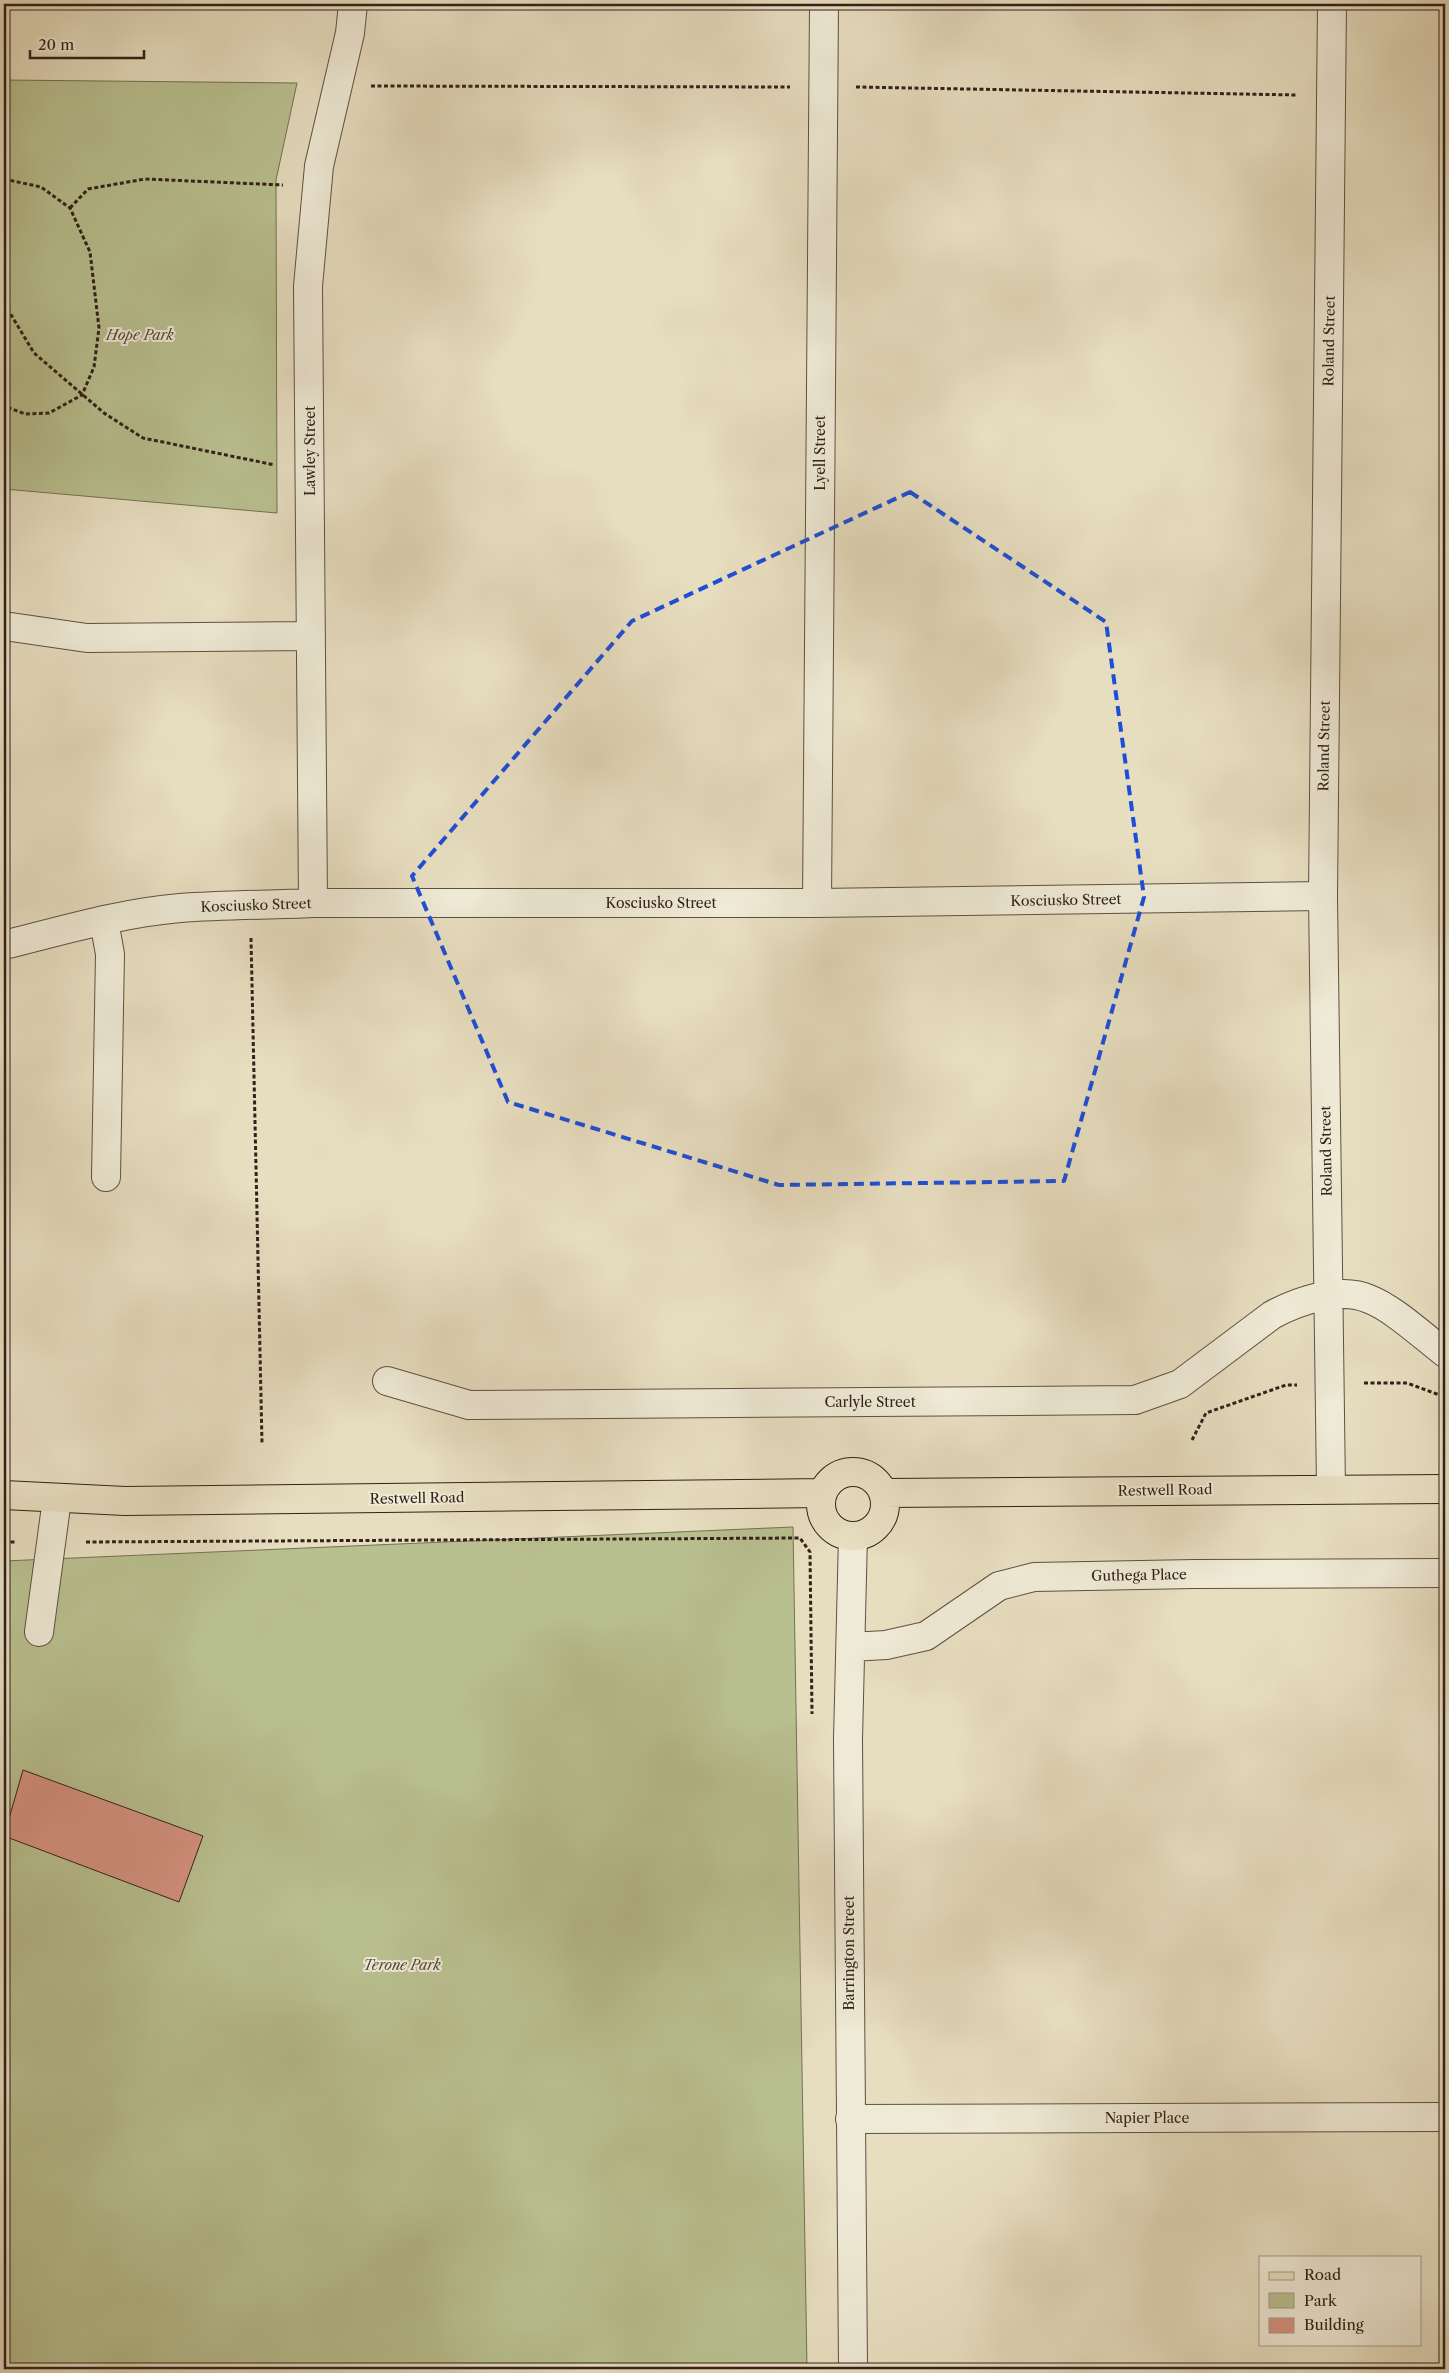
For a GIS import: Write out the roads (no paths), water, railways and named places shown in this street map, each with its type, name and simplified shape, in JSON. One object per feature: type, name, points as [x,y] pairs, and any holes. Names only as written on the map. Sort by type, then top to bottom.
[{"type":"main road","points":[[853,1472],[872,1478],[884,1493],[885,1510],[877,1526],[870,1532],[853,1536],[845,1535],[830,1526],[822,1511],[823,1493],[835,1478],[853,1472]]},
{"type":"main road","name":"Restwell Road","points":[[884,1493],[1445,1489]]},
{"type":"main road","name":"Restwell Road","points":[[6,1497],[144,1500],[823,1493]]},
{"type":"street","name":"Lawley Street","points":[[313,903],[308,286],[319,166],[350,32],[353,4]]},
{"type":"street","name":"Lyell Street","points":[[817,903],[824,4]]},
{"type":"street","name":"Roland Street","points":[[1332,4],[1323,896],[1332,1489]]},
{"type":"street","points":[[4,626],[87,638],[311,636]]},
{"type":"street","name":"Kosciusko Street","points":[[4,945],[104,921],[178,908],[250,905],[313,903],[817,903],[1323,896]]},
{"type":"street","points":[[104,921],[110,954],[106,1177]]},
{"type":"street","name":"Carlyle Street","points":[[387,1381],[469,1405],[1135,1400],[1180,1384],[1272,1315],[1288,1306],[1304,1300],[1328,1296],[1355,1295],[1368,1298],[1445,1353]]},
{"type":"street","points":[[38,1632],[57,1498]]},
{"type":"street","name":"Barrington Street","points":[[853,1536],[848,1739],[853,2369]]},
{"type":"street","name":"Guthega Place","points":[[851,1647],[886,1645],[926,1636],[999,1586],[1034,1578],[1194,1574],[1445,1573]]},
{"type":"street","name":"Napier Place","points":[[850,2119],[1445,2118]]},
{"type":"park label","name":"Hope Park","points":[[140,335]]},
{"type":"park label","name":"Terone Park","points":[[402,1965]]}]
